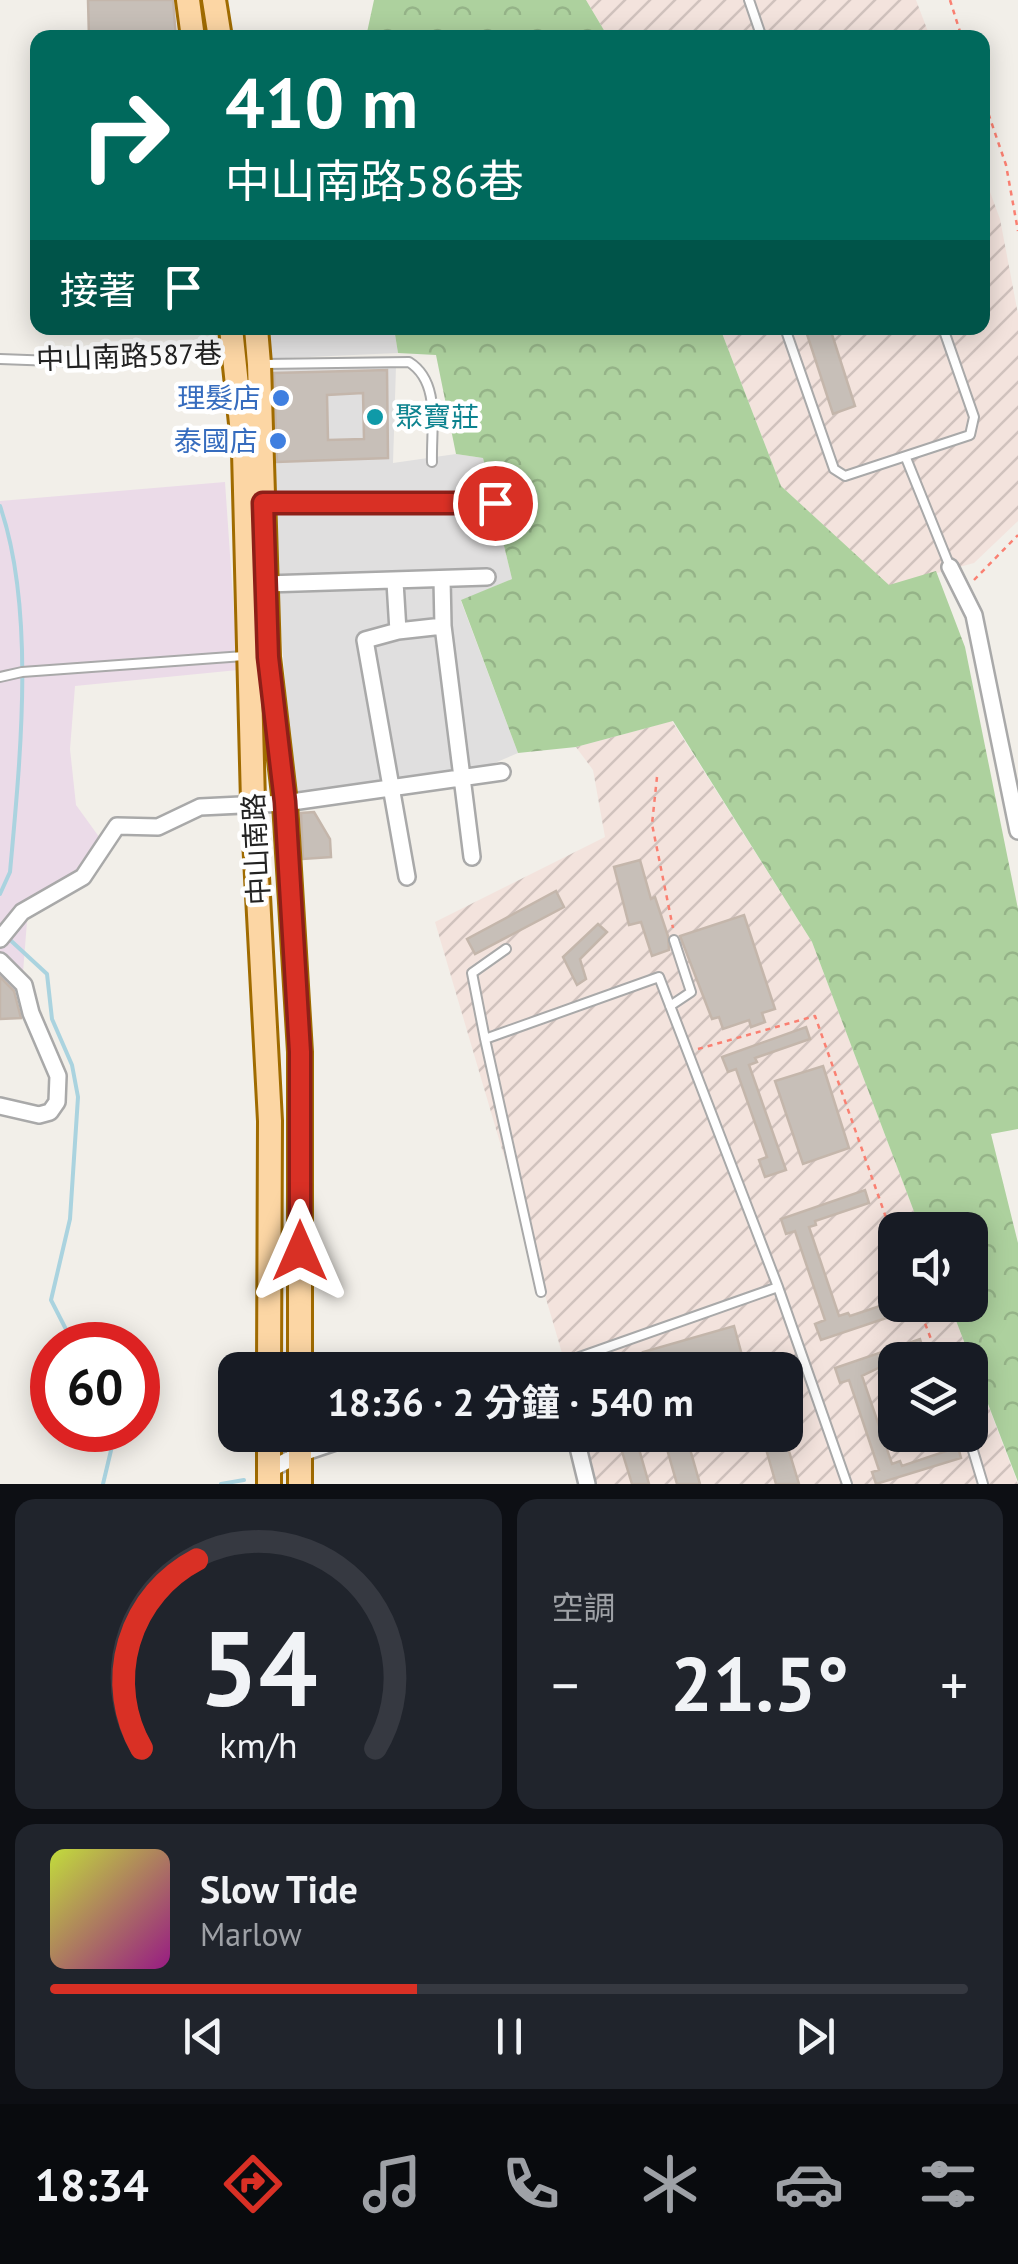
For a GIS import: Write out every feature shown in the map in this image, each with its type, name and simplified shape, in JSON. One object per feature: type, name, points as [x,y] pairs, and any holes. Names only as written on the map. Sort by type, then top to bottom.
[{"type":"main road","points":[[188,0],[192,30]]},
{"type":"main road","points":[[214,0],[219,30]]},
{"type":"main road","name":"中山南路","points":[[252,348],[266,584],[258,656],[253,802],[270,1121],[270,1352]]},
{"type":"main road","name":"中山南路","points":[[252,348],[244,452],[258,656],[285,802],[300,1052],[300,1352]]},
{"type":"main road","points":[[300,1452],[300,1484]]},
{"type":"street","points":[[263,503],[495,503]]},
{"type":"street","points":[[950,568],[974,615],[1018,831]]},
{"type":"street","points":[[266,584],[487,576]]},
{"type":"street","points":[[442,579],[443,626],[472,857]]},
{"type":"street","points":[[395,582],[398,631]]},
{"type":"street","points":[[407,877],[365,640],[398,631],[443,626]]},
{"type":"street","points":[[0,939],[22,912],[82,877],[117,826],[158,827],[200,807],[285,802],[502,772]]},
{"type":"street","points":[[0,961],[24,985],[31,1013],[58,1076],[57,1102],[50,1112],[39,1115],[0,1106]]},
{"type":"street","points":[[269,1477],[293,1452]]},
{"type":"street","points":[[580,1452],[588,1484]]},
{"type":"lane","points":[[748,0],[759,30]]},
{"type":"lane","points":[[786,335],[834,469],[845,476],[970,434],[974,417],[945,335]]},
{"type":"lane","name":"中山南路587巷","points":[[0,358],[81,362],[116,352],[252,348],[410,362],[422,370],[430,388],[432,462]]},
{"type":"lane","points":[[906,458],[950,568]]},
{"type":"lane","points":[[0,677],[40,670],[258,656]]},
{"type":"lane","points":[[670,1006],[691,992],[674,940]]},
{"type":"lane","points":[[506,949],[472,973],[542,1292]]},
{"type":"lane","points":[[486,1039],[660,977],[778,1287],[847,1484]]},
{"type":"lane","points":[[597,1352],[778,1287]]},
{"type":"lane","points":[[974,1452],[984,1484]]},
{"type":"path","points":[[950,0],[959,30]]},
{"type":"path","points":[[990,119],[1006,165],[1018,231]]},
{"type":"path","points":[[962,592],[1018,535]]},
{"type":"path","points":[[657,777],[652,824],[674,940]]},
{"type":"path","points":[[688,1052],[815,1016],[884,1212]]},
{"type":"shaded area","points":[[586,0],[916,0],[927,30],[604,30]]},
{"type":"shaded area","points":[[990,192],[1000,219],[1018,314],[1018,521],[974,563],[889,586],[781,486],[723,335],[990,335]]},
{"type":"shaded area","points":[[263,335],[395,335],[398,353],[264,359]]},
{"type":"shaded area","points":[[264,366],[396,366],[393,463],[456,454],[483,458],[512,579],[461,601],[518,753],[485,767],[294,792],[268,467]]},
{"type":"shaded area","points":[[225,482],[238,670],[75,686],[70,749],[76,805],[102,841],[75,875],[28,909],[22,985],[7,998],[0,997],[0,501]]},
{"type":"shaded area","points":[[672,721],[812,942],[914,1212],[878,1212],[878,1322],[956,1322],[964,1342],[878,1342],[878,1452],[988,1452],[988,1405],[1018,1484],[596,1484],[588,1452],[803,1452],[803,1352],[562,1352],[435,922],[605,837],[593,770],[576,747]]},
{"type":"green space","points":[[374,0],[586,0],[604,30],[368,30]]},
{"type":"green space","points":[[395,335],[723,335],[781,486],[889,585],[936,571],[965,647],[1018,909],[1018,1129],[991,1134],[1018,1243],[1018,1482],[988,1404],[988,1342],[964,1342],[957,1322],[988,1322],[988,1212],[914,1212],[812,942],[673,721],[576,747],[518,753],[461,600],[512,579],[483,458],[456,454],[436,355],[398,353]]},
{"type":"building","points":[[88,0],[173,0],[175,30],[89,30]]},
{"type":"building","points":[[807,335],[832,335],[855,406],[833,414]]},
{"type":"building","name":"聚寶莊","points":[[387,370],[388,458],[277,462],[274,373]],"holes":[[[363,393],[364,439],[328,440],[327,395]]]},
{"type":"building","points":[[314,812],[330,839],[331,857],[303,859],[301,813]]},
{"type":"building","points":[[640,860],[651,899],[655,897],[668,936],[669,950],[652,956],[641,922],[629,925],[614,867]]},
{"type":"building","points":[[556,891],[564,907],[475,954],[467,939]]},
{"type":"building","points":[[744,915],[775,1009],[762,1013],[765,1022],[751,1027],[749,1020],[723,1029],[719,1017],[712,1019],[680,936]]},
{"type":"building","points":[[598,924],[607,932],[580,959],[586,979],[577,985],[563,957]]},
{"type":"building","points":[[0,977],[14,991],[21,1018],[0,1019]]},
{"type":"building","points":[[806,1027],[810,1039],[755,1058],[757,1062],[749,1065],[786,1170],[765,1177],[759,1160],[767,1157],[736,1069],[728,1072],[722,1057]]},
{"type":"building","points":[[823,1066],[849,1148],[803,1164],[775,1081]]},
{"type":"building","points":[[865,1190],[869,1203],[815,1221],[816,1225],[809,1227],[839,1316],[878,1307],[878,1321],[821,1340],[815,1324],[825,1320],[795,1231],[786,1234],[781,1219]]},
{"type":"building","points":[[734,1326],[741,1352],[643,1352]]},
{"type":"building","points":[[878,1353],[878,1368],[862,1376],[878,1423],[878,1452],[888,1452],[892,1464],[900,1461],[902,1466],[943,1452],[959,1452],[961,1458],[876,1484],[872,1472],[879,1470],[849,1380],[840,1383],[835,1368]]},
{"type":"building","points":[[622,1452],[640,1452],[649,1484],[632,1484]]},
{"type":"building","points":[[668,1452],[691,1452],[700,1484],[677,1484]]},
{"type":"building","points":[[767,1452],[789,1452],[799,1484],[776,1484]]},
{"type":"waterway","points":[[0,506],[11,547],[22,639],[18,783],[10,872],[0,894]]},
{"type":"waterway","points":[[8,938],[47,974],[52,1019],[72,1065],[78,1097],[70,1219],[51,1300],[62,1322]]},
{"type":"waterway","points":[[103,1484],[111,1452]]},
{"type":"waterway","points":[[221,1484],[244,1480]]},
{"type":"place","name":"理髮店","points":[[281,398]]},
{"type":"place","name":"聚寶莊","points":[[375,417]]},
{"type":"place","name":"泰國店","points":[[278,441]]},
{"type":"route","points":[[300,1251],[300,1052],[285,802],[268,657],[263,503],[495,503]]}]
